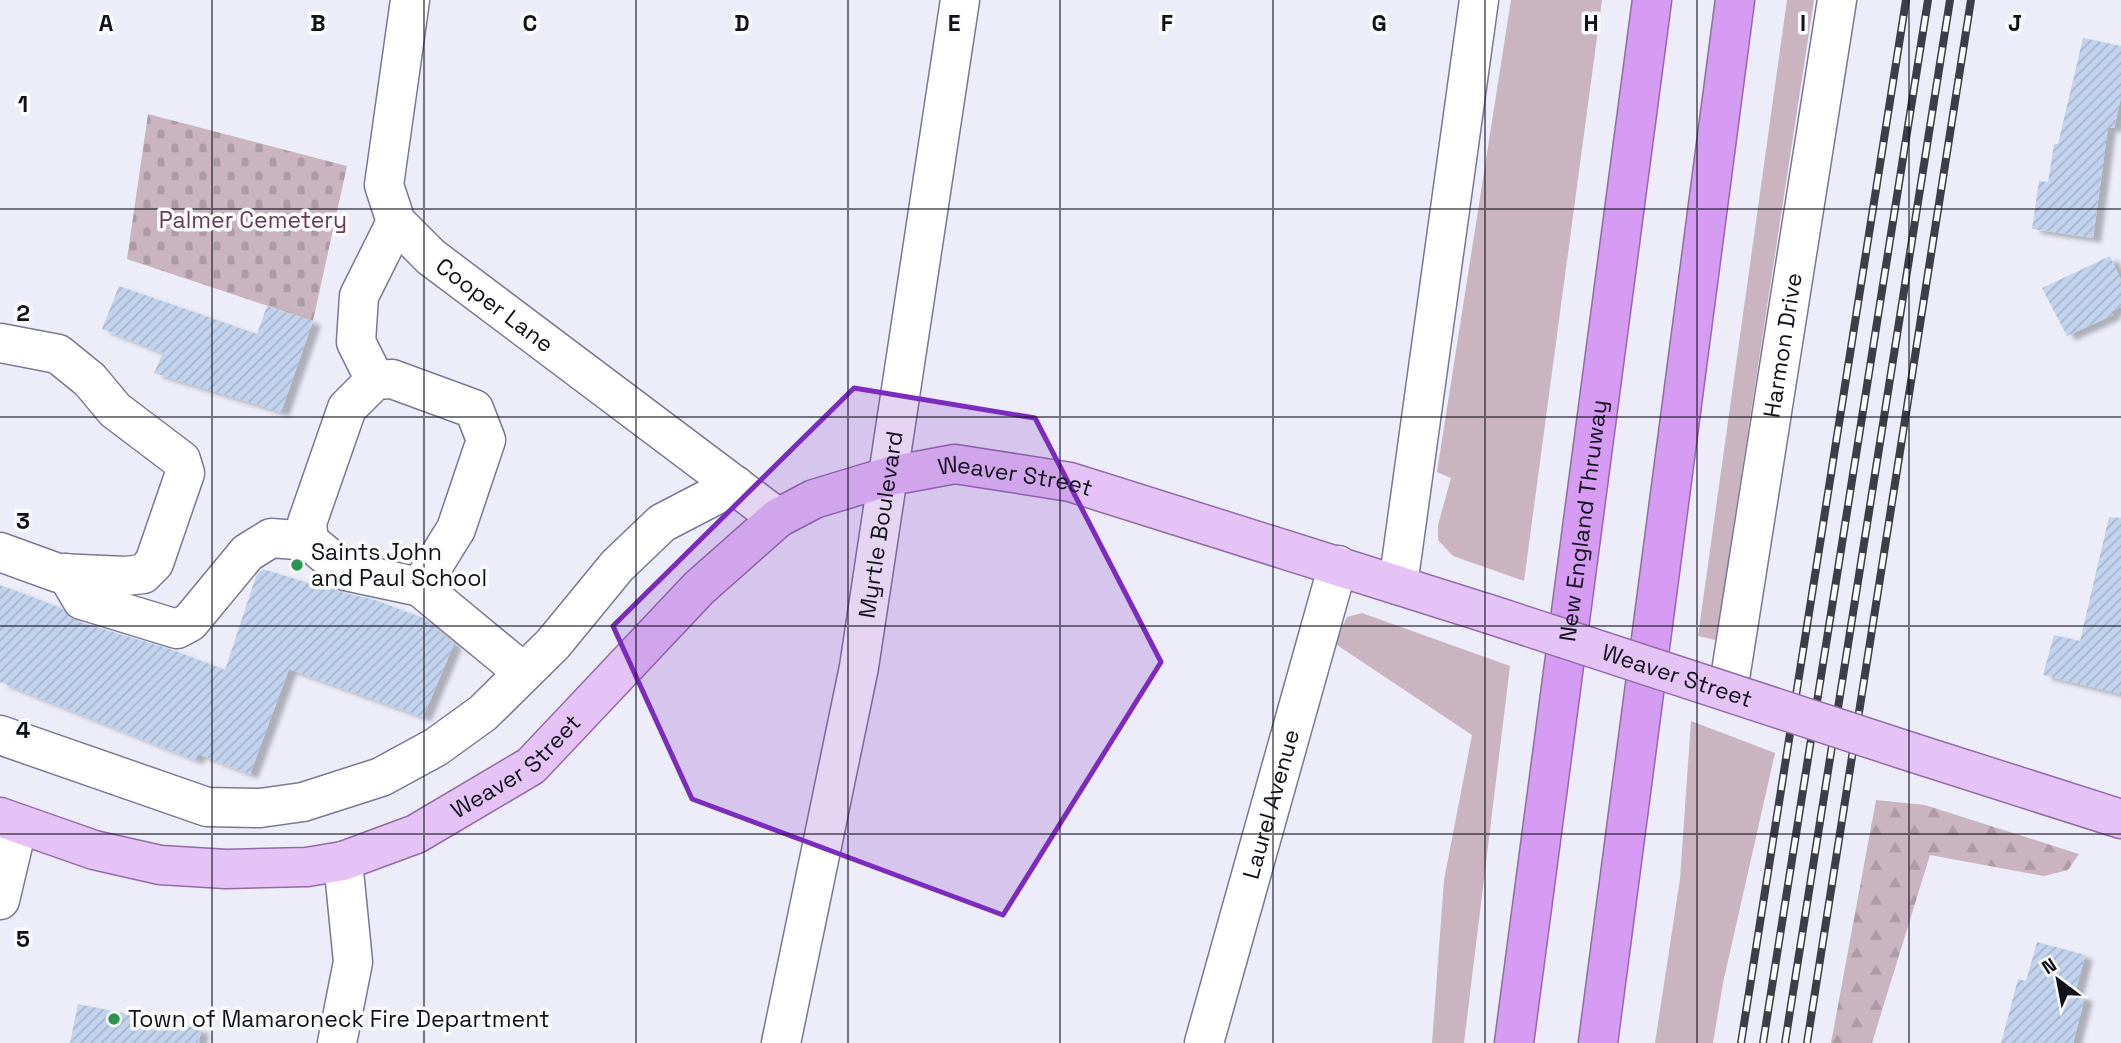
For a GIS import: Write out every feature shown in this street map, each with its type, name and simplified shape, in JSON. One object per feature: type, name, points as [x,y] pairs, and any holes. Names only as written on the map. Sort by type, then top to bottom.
[{"type":"highway","name":"New England Thruway","points":[[1514,1043],[1652,0]]},
{"type":"highway","points":[[1598,1043],[1735,0]]},
{"type":"main road","name":"Weaver Street","points":[[9,820],[94,850],[160,865],[226,869],[307,867],[343,861],[416,834],[531,766],[699,587],[778,518],[814,499],[890,475],[955,464],[1070,482],[1489,614],[1731,675],[1914,753],[2121,818]]},
{"type":"street","name":"Cooper Lane","points":[[410,0],[384,185],[396,222],[431,257],[778,518]]},
{"type":"street","name":"Myrtle Boulevard","points":[[781,1043],[859,667],[960,0]]},
{"type":"street","points":[[1398,585],[1479,0]]},
{"type":"street","name":"Harmon Drive","points":[[1731,675],[1838,0]]},
{"type":"street","points":[[375,380],[356,342],[359,296],[396,222]]},
{"type":"street","points":[[0,552],[58,573],[125,576],[143,574],[155,563],[185,473],[181,460],[115,410],[90,380],[58,354],[1,347]]},
{"type":"street","points":[[309,541],[307,523],[346,408],[375,380],[392,379],[474,409],[486,440],[456,529],[420,587]]},
{"type":"street","points":[[0,735],[207,807],[260,808],[303,802],[381,777],[436,747],[483,712],[553,643],[617,566],[662,523],[735,485]]},
{"type":"street","points":[[66,573],[82,600],[177,629],[190,622],[247,553],[271,538],[309,541],[345,571],[420,587],[523,672]]},
{"type":"street","name":"Laurel Avenue","points":[[1204,1043],[1338,565]]},
{"type":"street","points":[[0,900],[9,820]]},
{"type":"street","points":[[337,1043],[353,962],[343,861]]},
{"type":"highlighted area","points":[[854,388],[1035,418],[1161,662],[1003,915],[692,799],[613,626]]},
{"type":"green space","points":[[1511,0],[1602,0],[1524,581],[1453,556],[1438,540],[1438,525],[1451,478],[1437,472]]},
{"type":"green space","points":[[1787,0],[1814,0],[1716,640],[1698,636]]},
{"type":"green space","name":"Palmer Cemetery","points":[[148,114],[347,166],[313,321],[127,259]]},
{"type":"green space","points":[[1362,613],[1510,666],[1464,1043],[1432,1043],[1444,880],[1472,735],[1334,643],[1347,617]]},
{"type":"green space","points":[[1691,721],[1775,753],[1723,983],[1713,1043],[1655,1043],[1680,879]]},
{"type":"green space","points":[[1876,800],[1925,805],[2079,854],[2068,870],[2044,876],[1930,855],[1872,1043],[1831,1043]]},
{"type":"building","points":[[2083,38],[2121,46],[2121,97],[2114,128],[2108,127],[2093,238],[2032,229],[2039,181],[2048,182],[2054,144],[2058,144]]},
{"type":"building","points":[[2110,256],[2121,280],[2121,307],[2111,312],[2113,315],[2067,336],[2042,288]]},
{"type":"building","points":[[119,286],[257,334],[267,306],[313,321],[281,412],[154,373],[163,353],[102,329]]},
{"type":"building","points":[[2109,517],[2121,518],[2121,694],[2043,675],[2054,635],[2080,641]]},
{"type":"building","points":[[263,569],[318,586],[320,580],[340,592],[372,599],[423,618],[454,644],[423,717],[289,669],[250,774],[198,754],[195,760],[0,682],[0,585],[61,608],[76,621],[173,650],[225,670],[256,576]]},
{"type":"building","points":[[2037,942],[2085,955],[2075,994],[2085,997],[2073,1043],[2001,1043],[2018,979],[2026,981]]},
{"type":"building","name":"Town of Mamaroneck Fire Department","points":[[78,1004],[201,1029],[199,1043],[70,1043]]},
{"type":"railway","points":[[1741,1043],[1906,0]]},
{"type":"railway","points":[[1763,1043],[1928,0]]},
{"type":"railway","points":[[1785,1043],[1950,0]]},
{"type":"railway","points":[[1807,1043],[1971,0]]},
{"type":"place","name":"Saints John and Paul School","points":[[297,565]]},
{"type":"place","name":"Town of Mamaroneck Fire Department","points":[[114,1019]]}]
